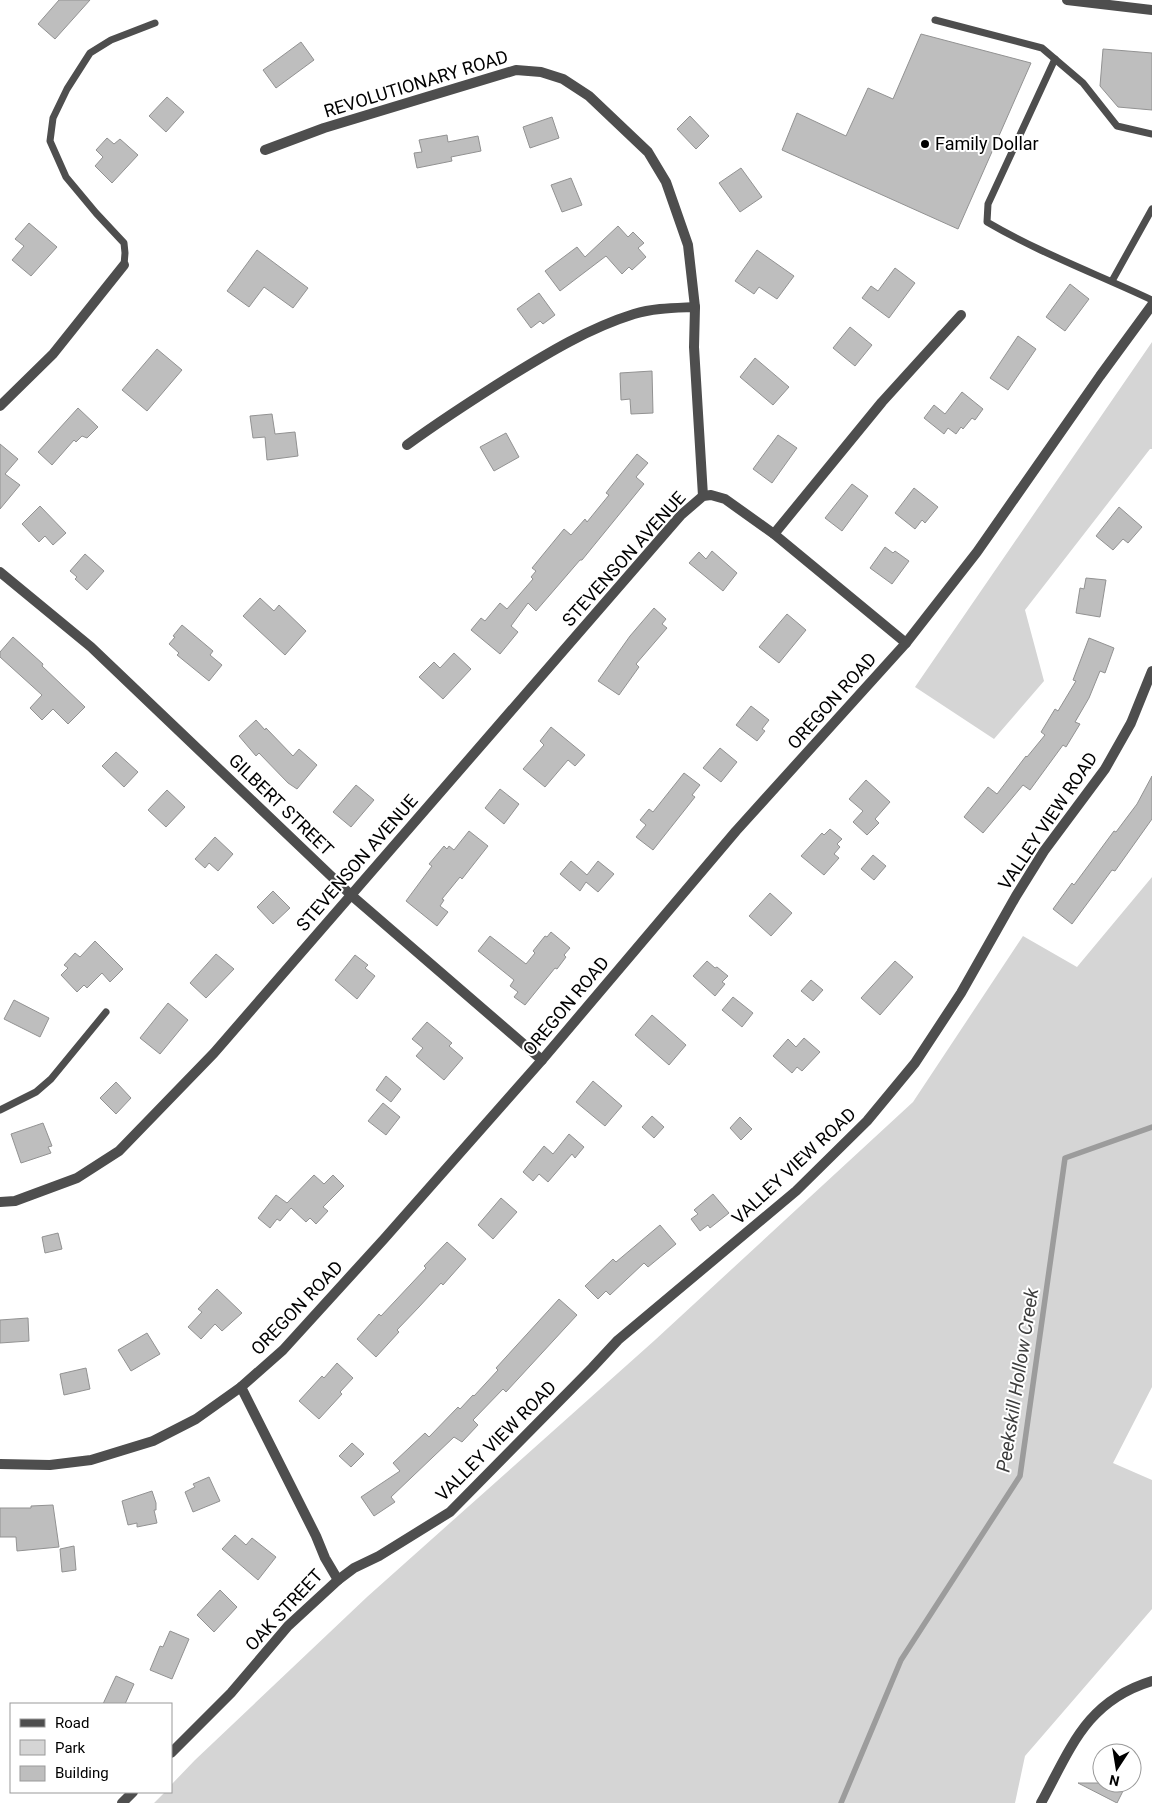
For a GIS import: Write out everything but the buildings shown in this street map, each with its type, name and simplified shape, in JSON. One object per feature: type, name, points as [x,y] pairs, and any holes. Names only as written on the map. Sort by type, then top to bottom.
[{"type":"street","points":[[1067,0],[1152,10]]},
{"type":"street","name":"REVOLUTIONARY ROAD","points":[[265,150],[324,128],[516,70],[542,72],[563,79],[589,96],[648,152],[666,182],[688,245],[695,307],[694,347],[703,496]]},
{"type":"street","points":[[0,406],[53,354],[124,265]]},
{"type":"street","name":"OREGON ROAD","points":[[0,1464],[50,1465],[91,1460],[153,1442],[196,1419],[241,1387],[283,1350],[542,1060],[736,831],[906,643],[977,552],[1152,305]]},
{"type":"street","points":[[407,444],[451,413],[544,355],[601,326],[636,314],[663,309],[695,307]]},
{"type":"street","points":[[774,534],[882,402],[961,315]]},
{"type":"street","points":[[703,496],[711,494],[725,498],[774,534],[906,643]]},
{"type":"street","name":"STEVENSON AVENUE","points":[[0,1202],[15,1201],[77,1178],[119,1151],[214,1053],[681,515],[703,496]]},
{"type":"street","name":"GILBERT STREET","points":[[0,572],[91,647],[351,895],[542,1060]]},
{"type":"street","name":"VALLEY VIEW ROAD","points":[[338,1580],[354,1568],[380,1556],[450,1512],[618,1340],[796,1191],[867,1121],[915,1062],[961,993],[1044,851],[1105,770],[1131,723],[1152,671]]},
{"type":"street","name":"OAK STREET","points":[[172,1753],[231,1693],[288,1626],[338,1580],[325,1558],[316,1536],[241,1387]]},
{"type":"street","points":[[1041,1803],[1076,1737],[1093,1714],[1110,1700],[1152,1681]]},
{"type":"street","points":[[122,1803],[132,1793]]},
{"type":"lane","points":[[935,20],[1042,48],[1082,83],[1117,126],[1152,134]]},
{"type":"lane","points":[[124,265],[124,244],[66,177],[50,141],[53,118],[67,89],[90,53],[111,40],[155,23]]},
{"type":"lane","points":[[1055,59],[988,204],[987,222],[1052,256],[1152,300]]},
{"type":"lane","points":[[1112,281],[1152,209]]},
{"type":"lane","points":[[0,1110],[36,1092],[51,1079],[106,1012]]},
{"type":"green space","points":[[1152,342],[1152,449],[1150,449],[1025,610],[1044,681],[994,739],[915,687]]},
{"type":"green space","points":[[1152,877],[1152,1387],[1113,1463],[1152,1480],[1152,1609],[1025,1756],[1015,1803],[154,1803],[164,1793],[172,1793],[172,1784],[195,1760],[367,1597],[655,1340],[913,1102],[1023,936],[1077,967]]},
{"type":"waterway","name":"Peekskill Hollow Creek","points":[[841,1803],[901,1660],[1020,1476],[1065,1158],[1152,1127]]},
{"type":"place","name":"Family Dollar","points":[[925,144]]}]
